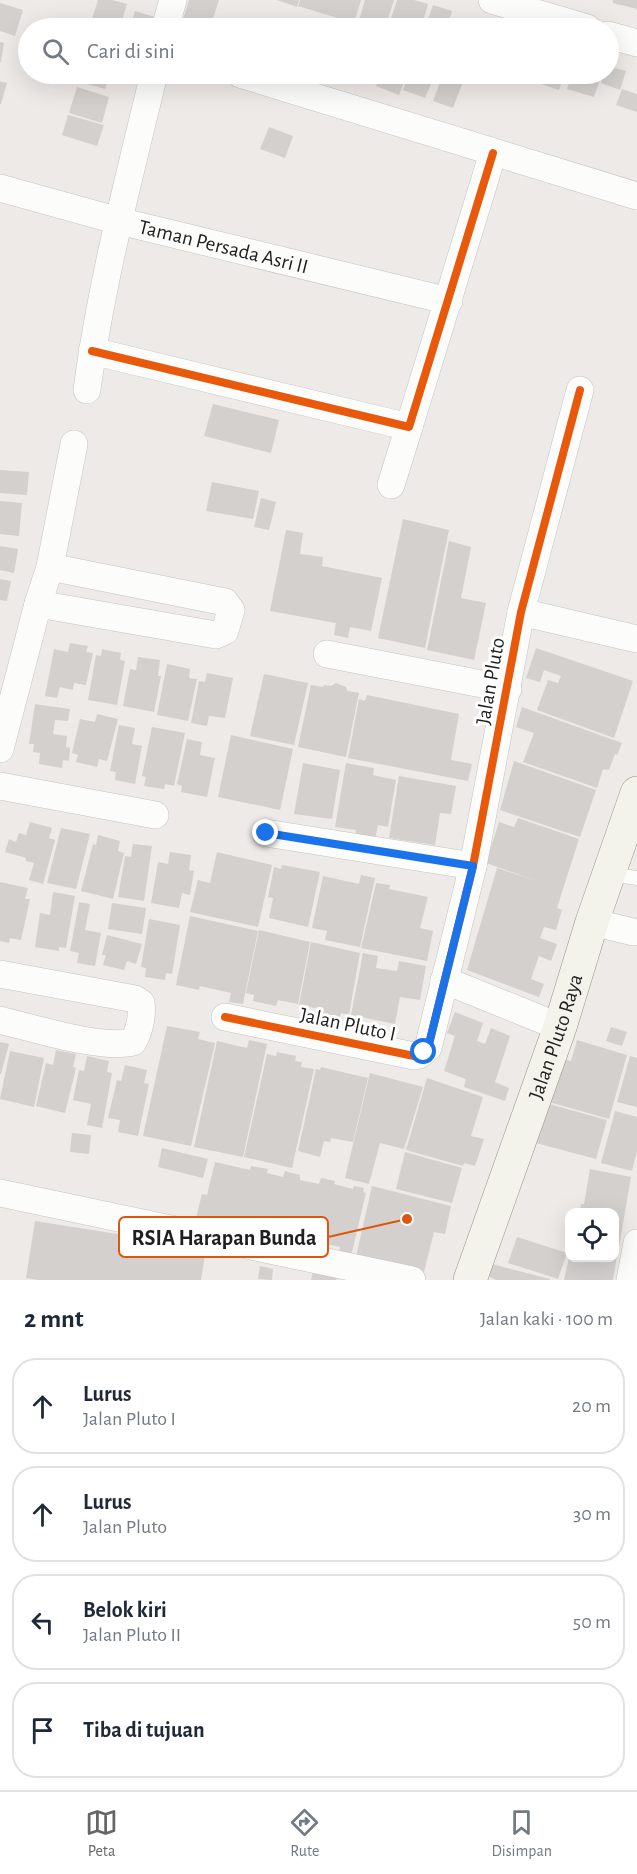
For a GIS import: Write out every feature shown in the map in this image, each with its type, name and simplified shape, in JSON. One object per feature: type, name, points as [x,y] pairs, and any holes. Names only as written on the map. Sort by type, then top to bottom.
[{"type":"street","points":[[168,18],[173,0]]},
{"type":"street","points":[[492,0],[553,18]]},
{"type":"street","points":[[619,38],[637,44]]},
{"type":"street","points":[[87,390],[92,351],[119,221],[152,84]]},
{"type":"street","points":[[272,84],[637,196]]},
{"type":"street","points":[[391,485],[494,153]]},
{"type":"street","name":"Taman Persada Asri II","points":[[0,188],[119,221],[449,301]]},
{"type":"street","points":[[92,351],[409,427]]},
{"type":"street","name":"Jalan Pluto","points":[[444,980],[473,866],[521,612],[580,390]]},
{"type":"street","points":[[0,749],[50,567],[74,444]]},
{"type":"street","points":[[38,604],[216,635],[225,631],[231,610],[225,602],[50,567]]},
{"type":"street","name":"Jalan Pluto","points":[[521,612],[637,639]]},
{"type":"street","points":[[327,654],[508,689]]},
{"type":"street","points":[[0,786],[155,815]]},
{"type":"street","name":"Jalan Pluto Raya","points":[[470,1280],[560,1027],[592,922],[624,876],[637,792]]},
{"type":"street","points":[[266,833],[473,866]]},
{"type":"street","points":[[592,922],[636,935]]},
{"type":"street","points":[[0,974],[135,999],[141,1003],[143,1011],[136,1037],[133,1042],[124,1045],[104,1044],[0,1020]]},
{"type":"street","points":[[444,980],[560,1027]]},
{"type":"street","name":"Jalan Pluto I","points":[[225,1017],[414,1056],[428,1048],[444,980]]},
{"type":"street","points":[[0,1193],[412,1280]]},
{"type":"street","points":[[630,1280],[637,1243]]},
{"type":"building","points":[[98,0],[112,0],[127,4],[123,18],[92,18]]},
{"type":"building","points":[[189,0],[219,0],[213,18],[184,18]]},
{"type":"building","points":[[277,0],[299,0],[297,7]]},
{"type":"building","points":[[300,0],[361,0],[356,18],[338,18],[298,6]]},
{"type":"building","points":[[365,0],[394,0],[388,18],[360,18]]},
{"type":"building","points":[[397,0],[414,0],[428,4],[424,18],[391,18]]},
{"type":"building","points":[[613,0],[637,0],[637,9],[613,3]]},
{"type":"building","points":[[0,3],[23,10],[21,18],[18,18],[15,36],[0,31]]},
{"type":"building","points":[[433,5],[452,11],[450,18],[428,18]]},
{"type":"building","points":[[135,11],[158,18],[133,18]]},
{"type":"building","points":[[0,42],[4,43],[1,62],[0,62]]},
{"type":"building","points":[[619,69],[626,71],[620,90],[604,84],[619,84]]},
{"type":"building","points":[[0,81],[7,83],[1,104],[0,104]]},
{"type":"building","points":[[87,84],[107,84],[105,89]]},
{"type":"building","points":[[377,84],[403,84],[399,95],[376,86]]},
{"type":"building","points":[[405,84],[431,84],[425,98],[403,90]]},
{"type":"building","points":[[439,84],[462,84],[453,108],[433,101]]},
{"type":"building","points":[[541,84],[561,84],[559,90]]},
{"type":"building","points":[[569,84],[599,84],[594,97],[567,89]]},
{"type":"building","points":[[77,87],[109,97],[102,123],[69,113]]},
{"type":"building","points":[[622,89],[637,94],[637,112],[616,105]]},
{"type":"building","points":[[68,115],[104,125],[97,146],[62,135]]},
{"type":"building","points":[[269,127],[293,136],[285,158],[260,149]]},
{"type":"building","points":[[213,404],[279,420],[271,453],[204,436]]},
{"type":"building","points":[[0,470],[29,472],[27,495],[0,493]]},
{"type":"building","points":[[212,482],[259,491],[253,519],[206,511]]},
{"type":"building","points":[[261,498],[276,502],[269,530],[254,527]]},
{"type":"building","points":[[0,501],[22,503],[19,536],[0,534]]},
{"type":"building","points":[[403,519],[449,530],[425,648],[378,638]]},
{"type":"building","points":[[286,530],[303,533],[300,554],[323,557],[322,566],[382,578],[371,631],[350,627],[348,638],[334,635],[336,623],[270,611]]},
{"type":"building","points":[[449,541],[471,547],[461,598],[486,603],[474,660],[427,650]]},
{"type":"building","points":[[0,546],[18,549],[14,573],[0,570]]},
{"type":"building","points":[[0,579],[11,581],[7,601],[0,600]]},
{"type":"building","points":[[70,643],[88,646],[86,652],[93,653],[86,685],[74,683],[73,690],[60,687],[57,698],[45,696],[54,649],[68,652]]},
{"type":"building","points":[[536,648],[633,681],[614,738],[537,710],[548,680],[558,683],[561,676],[544,670],[540,682],[526,678]]},
{"type":"building","points":[[102,649],[121,653],[120,660],[125,661],[117,705],[88,700],[96,655],[101,656]]},
{"type":"building","points":[[138,657],[160,660],[158,676],[161,676],[154,712],[123,706],[130,669],[136,670]]},
{"type":"building","points":[[167,664],[190,669],[189,678],[197,679],[188,721],[157,715]]},
{"type":"building","points":[[207,673],[233,678],[225,718],[209,716],[207,726],[191,723],[199,681],[205,682]]},
{"type":"building","points":[[264,674],[308,683],[294,745],[250,736]]},
{"type":"building","points":[[336,683],[346,687],[347,691],[359,693],[346,757],[298,747],[311,685],[323,687]]},
{"type":"building","points":[[367,695],[459,714],[451,760],[472,764],[468,781],[348,758],[359,699],[365,701]]},
{"type":"building","points":[[35,704],[70,709],[68,721],[55,720],[53,734],[67,736],[66,747],[70,748],[69,761],[63,760],[62,768],[39,764],[40,753],[33,752],[34,744],[29,744]]},
{"type":"building","points":[[522,707],[622,743],[609,770],[603,769],[597,788],[523,762],[534,733],[516,727]]},
{"type":"building","points":[[97,714],[118,719],[107,761],[99,759],[97,767],[76,762],[78,755],[72,753],[80,719],[95,722]]},
{"type":"building","points":[[119,725],[135,728],[132,744],[142,746],[135,784],[115,780],[116,772],[110,771]]},
{"type":"building","points":[[152,727],[185,733],[174,786],[165,784],[164,789],[144,786],[146,777],[142,776]]},
{"type":"building","points":[[231,735],[293,749],[280,810],[218,797]]},
{"type":"building","points":[[187,739],[202,742],[200,755],[215,758],[207,797],[181,792],[182,786],[177,784]]},
{"type":"building","points":[[514,761],[596,790],[580,837],[500,810]]},
{"type":"building","points":[[303,763],[340,770],[332,819],[294,814]]},
{"type":"building","points":[[346,763],[374,768],[373,775],[396,780],[388,827],[378,825],[375,839],[355,835],[356,830],[335,827]]},
{"type":"building","points":[[399,776],[456,786],[451,814],[440,813],[435,845],[389,838]]},
{"type":"building","points":[[518,818],[579,839],[557,908],[562,910],[556,930],[544,927],[540,938],[557,944],[551,961],[539,956],[531,979],[544,984],[539,997],[467,970],[497,868],[540,882],[486,863],[499,822],[514,827]]},
{"type":"building","points":[[30,822],[52,828],[49,838],[55,840],[43,884],[29,880],[34,863],[26,861],[26,858],[5,852],[9,839],[16,842],[19,833],[26,835]]},
{"type":"building","points":[[61,828],[90,834],[76,889],[47,883]]},
{"type":"building","points":[[98,835],[120,841],[118,851],[124,853],[113,899],[81,891],[93,844],[96,845]]},
{"type":"building","points":[[133,844],[152,846],[144,901],[118,897],[125,856],[131,857]]},
{"type":"building","points":[[170,852],[191,855],[189,870],[194,871],[190,895],[182,893],[179,908],[151,903],[158,862],[168,864]]},
{"type":"building","points":[[217,852],[272,865],[258,927],[190,912],[198,880],[210,883]]},
{"type":"building","points":[[282,865],[320,872],[308,927],[269,918],[273,898],[268,897],[274,867],[281,869]]},
{"type":"building","points":[[361,875],[375,878],[360,947],[325,940],[327,931],[312,928],[323,876],[359,884]]},
{"type":"building","points":[[0,882],[28,888],[25,899],[30,899],[21,940],[10,938],[9,943],[0,941]]},
{"type":"building","points":[[376,883],[390,885],[389,889],[428,897],[420,928],[433,931],[427,961],[361,948]]},
{"type":"building","points":[[53,892],[75,896],[66,948],[59,947],[59,951],[35,947],[40,913],[50,915]]},
{"type":"building","points":[[79,902],[90,904],[85,930],[101,933],[95,966],[77,963],[79,953],[70,951]]},
{"type":"building","points":[[112,903],[146,908],[142,934],[108,929]]},
{"type":"building","points":[[190,916],[258,931],[243,1004],[229,1002],[231,993],[200,986],[199,990],[176,985]]},
{"type":"building","points":[[149,919],[180,925],[172,974],[166,973],[165,980],[145,977],[146,968],[141,967]]},
{"type":"building","points":[[259,930],[310,942],[298,1004],[278,1000],[276,1006],[253,1001],[254,995],[246,993]]},
{"type":"building","points":[[107,935],[142,944],[136,964],[127,961],[124,970],[103,965],[106,955],[102,955]]},
{"type":"building","points":[[311,942],[360,953],[349,1015],[341,1013],[340,1018],[318,1013],[319,1009],[299,1005]]},
{"type":"building","points":[[363,953],[378,956],[376,968],[397,971],[399,961],[426,966],[420,1000],[400,997],[395,1024],[351,1015]]},
{"type":"building","points":[[455,1012],[483,1023],[477,1041],[485,1044],[491,1028],[510,1036],[495,1082],[509,1088],[505,1101],[464,1087],[466,1079],[444,1071],[455,1036],[447,1033]]},
{"type":"building","points":[[167,1026],[200,1032],[198,1039],[215,1043],[191,1146],[143,1136]]},
{"type":"building","points":[[611,1027],[627,1032],[622,1046],[606,1041]]},
{"type":"building","points":[[249,1040],[267,1044],[243,1157],[194,1147],[217,1041],[247,1048]]},
{"type":"building","points":[[577,1040],[627,1055],[609,1119],[549,1102],[562,1059],[571,1061]]},
{"type":"building","points":[[0,1042],[9,1044],[1,1074],[0,1074]]},
{"type":"building","points":[[56,1050],[76,1054],[73,1067],[76,1068],[65,1113],[36,1106],[46,1063],[53,1065]]},
{"type":"building","points":[[10,1051],[44,1058],[34,1107],[0,1099]]},
{"type":"building","points":[[277,1052],[296,1056],[295,1061],[302,1062],[301,1067],[314,1069],[292,1168],[244,1157],[267,1054],[276,1056]]},
{"type":"building","points":[[87,1056],[109,1061],[107,1072],[112,1073],[102,1128],[87,1125],[91,1104],[73,1100],[79,1070],[84,1071]]},
{"type":"building","points":[[630,1056],[637,1058],[637,1107],[617,1102]]},
{"type":"building","points":[[125,1065],[147,1070],[144,1083],[149,1084],[138,1136],[118,1132],[120,1120],[108,1118],[117,1080],[121,1081]]},
{"type":"building","points":[[321,1067],[368,1078],[353,1142],[331,1138],[330,1142],[324,1141],[320,1157],[298,1151],[316,1069],[320,1070]]},
{"type":"building","points":[[370,1073],[423,1087],[404,1149],[380,1143],[369,1184],[345,1178]]},
{"type":"building","points":[[427,1078],[483,1097],[471,1136],[484,1139],[475,1166],[464,1163],[463,1166],[406,1150]]},
{"type":"building","points":[[549,1104],[607,1120],[596,1159],[536,1143]]},
{"type":"building","points":[[615,1111],[637,1117],[637,1151],[632,1171],[601,1163]]},
{"type":"building","points":[[72,1133],[91,1135],[89,1154],[70,1152]]},
{"type":"building","points":[[162,1148],[208,1159],[203,1178],[158,1167]]},
{"type":"building","points":[[405,1152],[462,1168],[452,1203],[396,1189]]},
{"type":"building","points":[[215,1162],[250,1170],[251,1166],[268,1169],[267,1173],[283,1177],[285,1171],[300,1175],[300,1180],[319,1184],[321,1178],[353,1189],[354,1186],[364,1188],[363,1192],[366,1193],[351,1256],[339,1253],[340,1247],[326,1244],[324,1252],[304,1248],[306,1240],[290,1236],[288,1245],[271,1240],[272,1234],[257,1230],[255,1238],[238,1235],[239,1228],[231,1226],[229,1233],[195,1222],[202,1194],[207,1195]]},
{"type":"building","points":[[590,1169],[631,1177],[619,1247],[619,1208],[580,1208],[581,1204],[584,1204]]},
{"type":"building","points":[[372,1186],[451,1206],[445,1234],[434,1232],[424,1272],[356,1257]]},
{"type":"building","points":[[35,1221],[206,1248],[201,1280],[39,1280],[26,1278]]},
{"type":"building","points":[[517,1237],[565,1252],[558,1279],[508,1263]]},
{"type":"building","points":[[568,1262],[616,1262],[613,1280],[564,1280]]},
{"type":"building","points":[[492,1264],[550,1280],[496,1280],[488,1276]]},
{"type":"building","points":[[260,1266],[273,1269],[272,1280],[258,1279]]},
{"type":"building","points":[[313,1272],[337,1276],[336,1280],[311,1280]]},
{"type":"cycle path","points":[[92,351],[409,427],[493,153]]},
{"type":"cycle path","points":[[225,1017],[414,1056],[428,1048],[473,866],[521,612],[580,390]]},
{"type":"place","name":"RSIA Harapan Bunda","points":[[407,1219]]},
{"type":"route","points":[[266,833],[473,866],[428,1048],[424,1052]]}]
